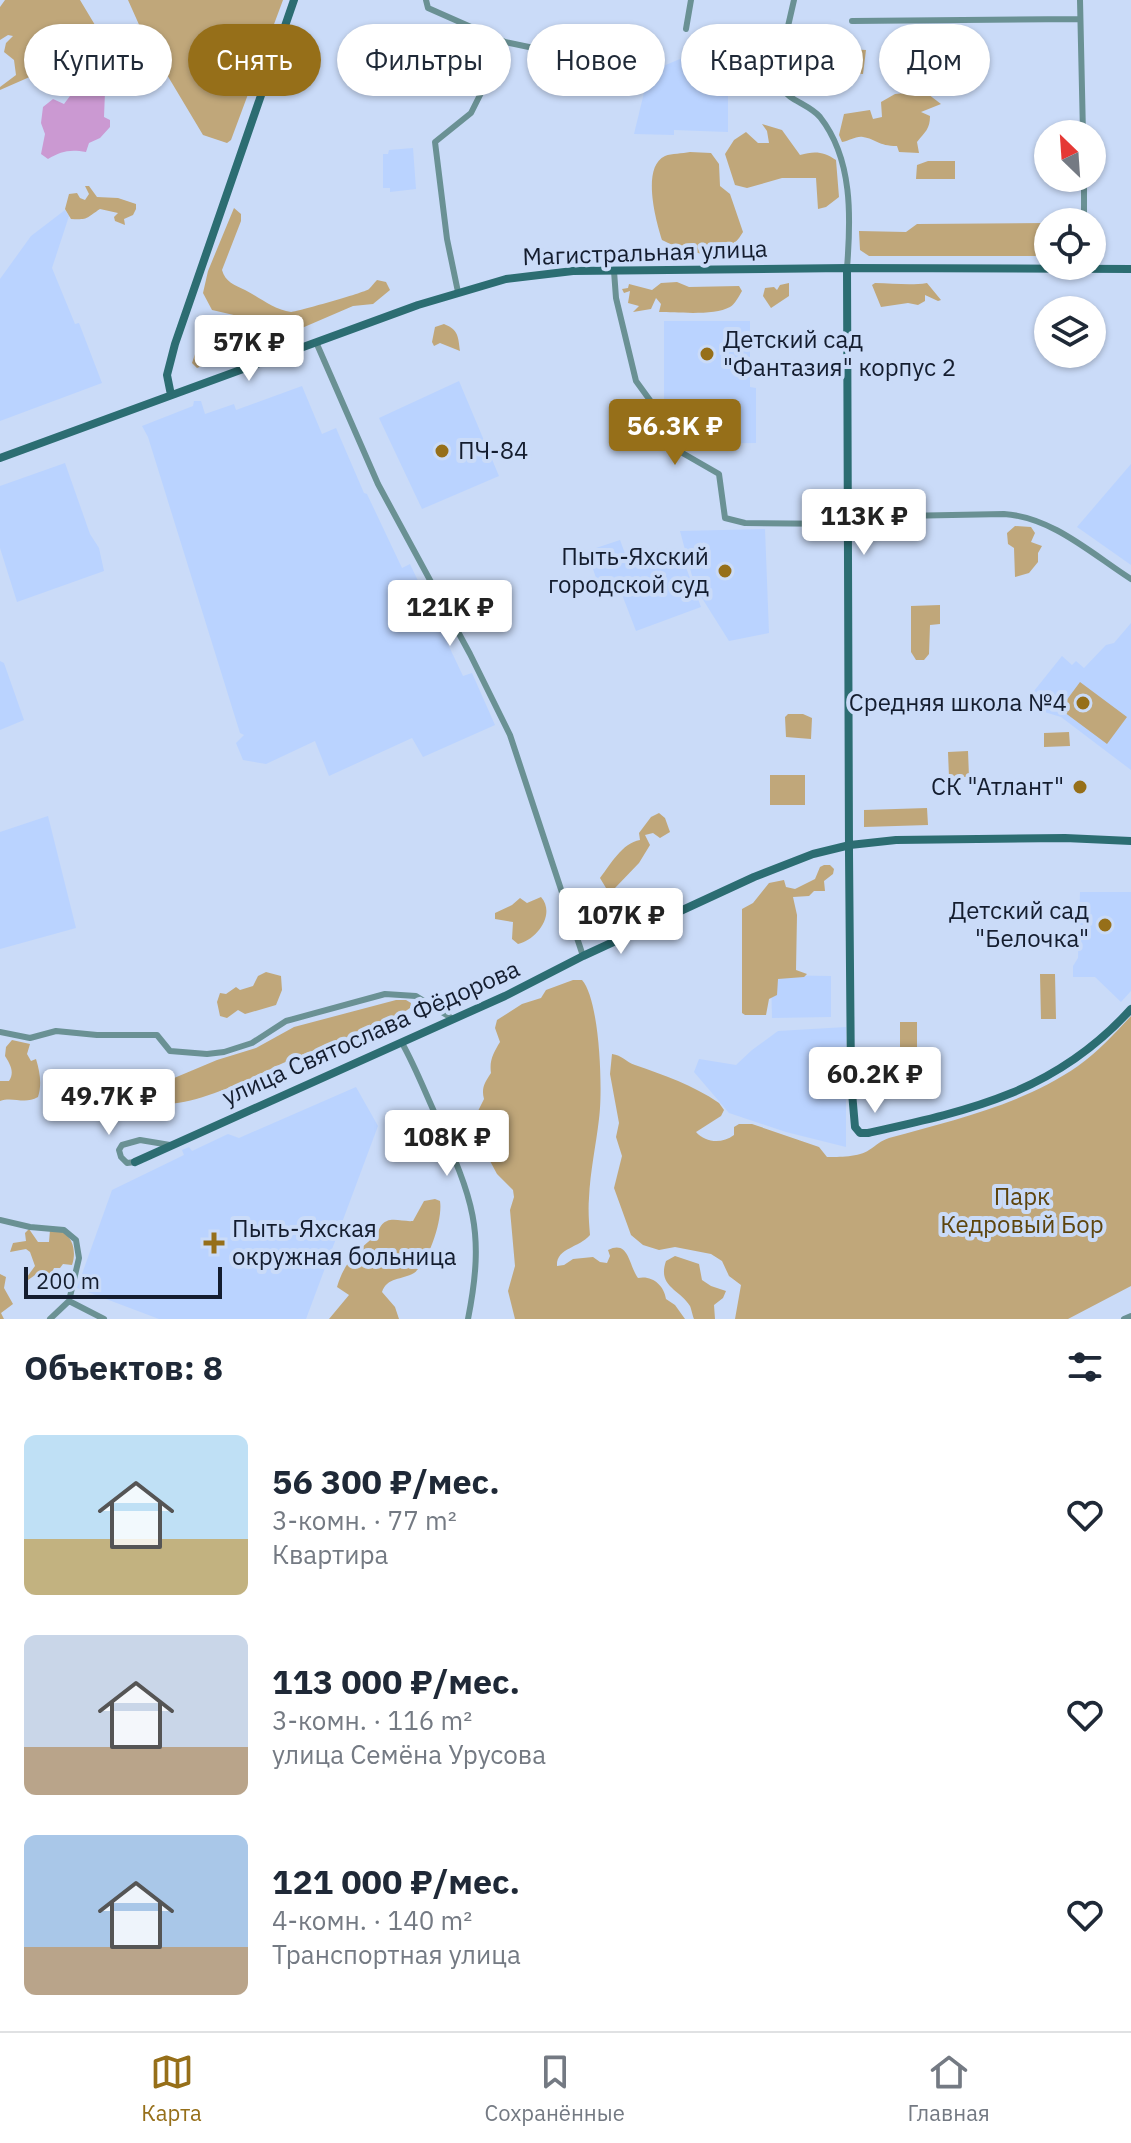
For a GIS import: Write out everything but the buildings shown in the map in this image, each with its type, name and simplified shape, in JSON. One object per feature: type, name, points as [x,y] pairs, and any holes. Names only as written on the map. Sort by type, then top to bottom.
[{"type":"street","points":[[171,395],[167,375],[175,344],[294,0]]},
{"type":"street","points":[[426,0],[428,8],[464,24]]},
{"type":"street","points":[[687,24],[691,0]]},
{"type":"street","points":[[794,0],[783,48],[781,87],[787,95],[816,113],[837,146],[846,181],[850,225],[847,268],[848,520],[851,1081],[854,1122],[860,1133],[868,1133],[997,1101],[1086,1053],[1110,1033],[1131,1009]]},
{"type":"street","points":[[1080,0],[1083,120]]},
{"type":"street","points":[[852,21],[1080,19]]},
{"type":"street","points":[[458,292],[447,239],[435,142],[471,113],[480,96]]},
{"type":"street","name":"Магистральная улица","points":[[0,458],[458,292],[526,275],[614,271],[1034,267]]},
{"type":"street","name":"Магистральная улица","points":[[1106,268],[1131,269]]},
{"type":"street","points":[[614,271],[616,298],[638,385],[660,414],[672,447],[719,474],[725,518],[745,523],[1004,514],[1029,517],[1053,528],[1131,579]]},
{"type":"street","points":[[316,342],[378,484],[510,735],[583,956]]},
{"type":"street","name":"улица Святослава Фёдорова","points":[[135,1162],[402,1043],[583,956],[791,862],[850,845],[896,840],[1131,841]]},
{"type":"street","points":[[0,1032],[30,1038],[56,1031],[157,1035],[170,1051],[207,1054],[252,1043],[286,1021],[385,994],[416,996],[453,1019]]},
{"type":"street","points":[[402,1043],[472,1204],[478,1252],[468,1319]]},
{"type":"street","points":[[135,1162],[127,1163],[121,1157],[119,1150],[122,1145],[140,1140],[173,1144]]},
{"type":"street","points":[[0,1220],[64,1230],[74,1235],[80,1252],[69,1301],[50,1319]]},
{"type":"street","points":[[69,1301],[104,1319]]},
{"type":"street","points":[[1124,1319],[1131,1316]]},
{"type":"shaded area","points":[[681,59],[681,96],[728,96],[728,132],[674,130],[674,135],[634,134],[643,96],[665,96],[665,65]]},
{"type":"shaded area","points":[[70,96],[105,96],[104,117],[110,120],[110,127],[100,138],[89,143],[86,152],[66,151],[48,159],[41,154],[45,134],[41,123],[43,107],[53,99],[64,104]]},
{"type":"shaded area","points":[[413,148],[416,189],[390,192],[390,188],[383,188],[383,154],[388,154],[389,150]]},
{"type":"shaded area","points":[[65,210],[69,216],[52,268],[75,324],[79,323],[102,383],[0,421],[0,279],[31,236]]},
{"type":"shaded area","name":"Детский сад \"Фантазия\" корпус 2","points":[[664,321],[750,321],[750,387],[756,388],[756,443],[675,444],[664,409]]},
{"type":"shaded area","name":"ПЧ-84","points":[[459,381],[499,476],[422,509],[379,418]]},
{"type":"shaded area","points":[[302,386],[322,434],[336,428],[402,568],[410,564],[463,676],[472,673],[495,725],[423,757],[412,738],[329,776],[315,741],[266,764],[243,760],[236,743],[244,735],[240,733],[142,426],[193,406],[194,401],[201,401],[205,414],[234,404],[236,410]]},
{"type":"shaded area","points":[[65,463],[90,534],[99,548],[104,571],[17,602],[0,548],[0,486]]},
{"type":"shaded area","points":[[1131,464],[1131,565],[1077,527]]},
{"type":"shaded area","points":[[765,529],[769,633],[729,641],[695,587],[680,531]]},
{"type":"shaded area","points":[[620,540],[630,567],[679,549],[701,607],[636,631],[616,579],[598,584],[587,551]]},
{"type":"shaded area","name":"Средняя школа №4","points":[[1131,623],[1131,770],[1061,717],[1041,711],[1030,696],[1062,656],[1072,665],[1076,661],[1084,668],[1106,645],[1114,643]]},
{"type":"shaded area","points":[[0,661],[4,663],[24,720],[0,730]]},
{"type":"shaded area","points":[[48,816],[76,928],[0,949],[0,832]]},
{"type":"shaded area","name":"Детский сад \"Белочка\"","points":[[1080,892],[1131,892],[1131,991],[1121,1002],[1095,977],[1073,977],[1073,966],[1078,958]]},
{"type":"shaded area","points":[[771,975],[831,976],[831,1017],[772,1018]]},
{"type":"shaded area","points":[[846,1027],[846,1147],[729,1113],[694,1072],[699,1059],[736,1065],[778,1031]]},
{"type":"shaded area","name":"Пыть-Яхская окружная больница","points":[[356,1087],[378,1126],[306,1319],[159,1319],[77,1288],[112,1190],[184,1155],[182,1150],[189,1147],[192,1151],[228,1134],[239,1138]]},
{"type":"green space","points":[[5,0],[80,0],[94,24],[24,24],[24,79],[0,90],[16,75],[14,60],[4,52],[6,43],[13,36],[8,35],[0,40],[0,7]]},
{"type":"green space","points":[[128,0],[283,0],[274,24],[188,24],[188,96],[247,96],[231,140],[227,143],[203,135],[172,83],[172,24],[139,24]]},
{"type":"green space","points":[[892,96],[931,96],[941,104],[921,112],[930,116],[925,133],[917,142],[919,153],[899,152],[897,146],[863,137],[842,142],[839,135],[844,114],[870,110],[873,119],[882,117],[881,102]]},
{"type":"green space","points":[[762,124],[782,130],[800,155],[818,153],[836,160],[839,197],[818,209],[816,178],[782,178],[747,188],[735,185],[725,154],[734,140],[746,132],[758,143],[769,143]]},
{"type":"green space","points":[[711,153],[719,164],[720,186],[730,194],[743,232],[726,250],[695,253],[662,240],[652,195],[654,171],[665,156]]},
{"type":"green space","points":[[928,161],[955,161],[955,179],[916,179],[917,165]]},
{"type":"green space","points":[[85,186],[89,186],[97,197],[118,198],[136,204],[133,215],[124,219],[125,225],[115,221],[118,213],[100,209],[84,219],[71,219],[65,209],[69,194],[77,193],[85,200],[89,194]]},
{"type":"green space","points":[[234,208],[241,214],[241,221],[223,274],[231,283],[273,306],[291,312],[304,309],[364,291],[377,280],[386,282],[390,290],[373,304],[353,306],[274,340],[243,348],[226,347],[226,351],[240,351],[197,368],[192,363],[199,342],[197,331],[208,335],[222,324],[247,330],[255,327],[251,319],[212,310],[203,293],[208,271]]},
{"type":"green space","points":[[1034,223],[1034,256],[869,256],[860,250],[859,231],[906,232],[917,224]]},
{"type":"green space","points":[[677,282],[689,287],[739,286],[742,291],[732,306],[715,312],[659,312],[661,304],[656,298],[651,309],[633,312],[639,306],[628,303],[630,291],[624,293],[622,289],[628,288],[629,284],[652,290],[661,283]]},
{"type":"green space","points":[[789,283],[789,296],[771,308],[763,296],[765,288],[774,287],[777,290],[780,285]]},
{"type":"green space","points":[[927,283],[941,300],[925,295],[925,301],[918,305],[908,303],[881,307],[872,285]]},
{"type":"green space","points":[[444,324],[455,331],[460,351],[440,343],[434,346],[435,327]]},
{"type":"green space","points":[[1015,526],[1031,527],[1035,533],[1031,542],[1042,546],[1038,562],[1029,573],[1015,577],[1014,548],[1008,544],[1007,533]]},
{"type":"green space","points":[[940,605],[940,624],[930,625],[929,654],[924,660],[916,660],[911,652],[911,606]]},
{"type":"green space","points":[[1080,682],[1127,717],[1107,744],[1060,709]]},
{"type":"green space","points":[[788,714],[803,714],[812,718],[811,739],[786,737],[785,717]]},
{"type":"green space","points":[[1069,732],[1070,746],[1044,747],[1044,733]]},
{"type":"green space","points":[[968,751],[969,777],[949,777],[948,752]]},
{"type":"green space","points":[[770,775],[805,775],[805,805],[770,805]]},
{"type":"green space","points":[[927,808],[928,825],[864,827],[864,810]]},
{"type":"green space","points":[[659,813],[665,818],[670,832],[660,838],[653,833],[645,835],[650,845],[639,863],[615,888],[606,888],[600,878],[622,850],[640,840],[639,833],[651,817]]},
{"type":"green space","points":[[824,865],[834,869],[833,874],[824,881],[825,891],[793,897],[797,915],[796,970],[807,974],[804,977],[778,979],[777,995],[769,999],[766,1015],[745,1015],[742,1013],[742,909],[753,903],[769,883],[784,880],[786,887],[795,889],[815,879]]},
{"type":"green space","points":[[541,897],[546,911],[542,925],[532,937],[518,944],[512,939],[513,922],[495,919],[495,913],[520,898],[527,903]]},
{"type":"green space","points":[[266,972],[281,976],[282,990],[276,1005],[245,1014],[238,1010],[227,1018],[220,1016],[217,1002],[220,993],[226,994],[236,987],[240,990],[253,986],[258,976]]},
{"type":"green space","points":[[1040,974],[1055,974],[1056,1019],[1041,1019]]},
{"type":"green space","points":[[573,980],[582,980],[593,1006],[599,1046],[600,1106],[590,1188],[590,1235],[560,1255],[557,1266],[573,1259],[593,1257],[607,1263],[610,1256],[608,1250],[620,1248],[628,1255],[638,1278],[656,1282],[663,1289],[666,1299],[685,1319],[515,1319],[508,1291],[515,1266],[510,1210],[513,1190],[497,1174],[490,1161],[491,1146],[478,1111],[484,1099],[484,1085],[491,1073],[492,1056],[500,1042],[495,1028],[497,1020],[522,1004],[541,998],[546,990]]},
{"type":"green space","points":[[406,1000],[411,1003],[410,1008],[373,1030],[309,1052],[215,1093],[177,1103],[159,1104],[156,1101],[167,1081],[256,1048],[294,1027]]},
{"type":"green space","name":"Парк Кедровый Бор","points":[[1131,1016],[1131,1286],[1068,1319],[735,1319],[741,1285],[729,1276],[722,1261],[711,1254],[675,1247],[659,1250],[643,1245],[631,1235],[614,1188],[622,1156],[616,1137],[619,1123],[610,1074],[612,1054],[689,1086],[719,1103],[724,1110],[721,1116],[696,1132],[704,1138],[724,1140],[734,1135],[734,1127],[739,1124],[752,1124],[819,1147],[827,1157],[843,1157],[865,1152],[889,1138],[962,1118],[1034,1091],[1085,1061]]},
{"type":"green space","points":[[900,1022],[917,1022],[917,1047],[900,1047]]},
{"type":"green space","points":[[12,1040],[30,1044],[27,1054],[31,1061],[36,1059],[40,1088],[38,1097],[0,1101],[0,1081],[9,1081],[12,1074],[5,1056],[6,1047]]},
{"type":"green space","points":[[899,1050],[918,1050],[918,1075],[899,1075]]},
{"type":"green space","points":[[424,1201],[440,1201],[439,1218],[425,1260],[414,1273],[391,1281],[382,1292],[395,1307],[399,1319],[329,1319],[349,1295],[337,1287],[343,1271],[356,1253],[375,1236],[384,1222],[413,1221]]},
{"type":"green space","points":[[29,1229],[38,1242],[49,1242],[50,1230],[63,1232],[73,1246],[72,1265],[63,1264],[60,1268],[54,1268],[50,1276],[38,1273],[28,1280],[35,1266],[30,1252],[26,1249],[10,1252],[13,1243],[26,1241],[25,1233]]},
{"type":"green space","points":[[675,1256],[699,1264],[702,1280],[726,1291],[714,1305],[715,1319],[694,1319],[686,1300],[667,1282],[664,1270],[666,1261]]},
{"type":"green space","points":[[0,1274],[6,1277],[4,1288],[13,1304],[1,1313],[4,1319],[0,1319]]},
{"type":"place","name":"Детский сад \"Фантазия\" корпус 2","points":[[707,354]]},
{"type":"place","name":"ПЧ-84","points":[[442,451]]},
{"type":"place","name":"Пыть-Яхский городской суд","points":[[725,571]]},
{"type":"place","name":"Средняя школа №4","points":[[1083,703]]},
{"type":"place","name":"СК \"Атлант\"","points":[[1080,787]]},
{"type":"place","name":"Детский сад \"Белочка\"","points":[[1105,925]]},
{"type":"place","name":"Пыть-Яхская окружная больница","points":[[214,1243]]}]
